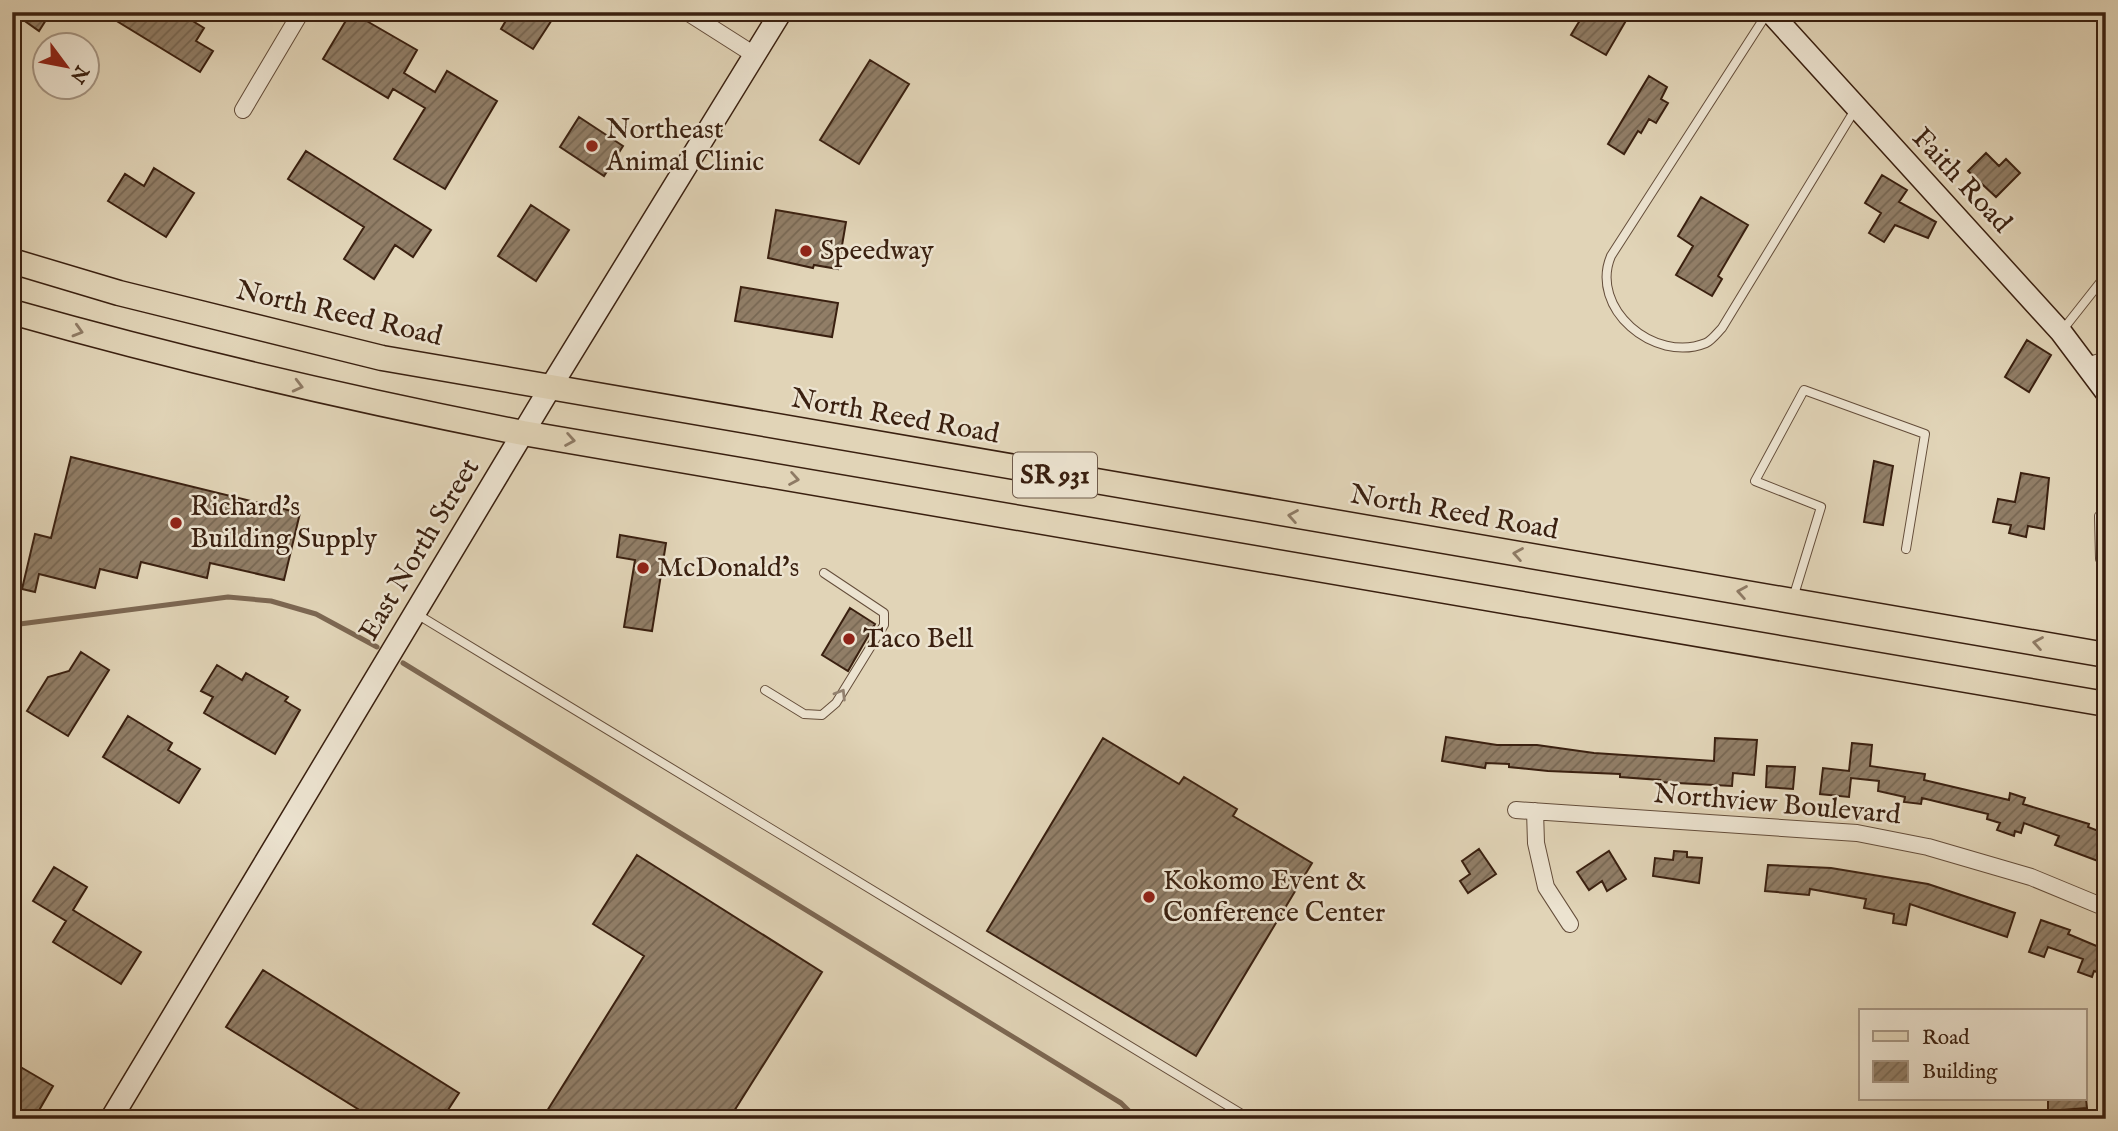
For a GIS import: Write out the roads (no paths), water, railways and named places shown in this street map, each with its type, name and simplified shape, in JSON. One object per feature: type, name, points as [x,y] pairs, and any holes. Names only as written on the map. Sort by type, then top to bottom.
[{"type":"main road","name":"North Reed Road","points":[[12,261],[119,293],[382,358],[2106,654]]},
{"type":"main road","name":"SR 931","points":[[12,312],[129,345],[339,396],[523,433],[2106,704]]},
{"type":"street","points":[[243,110],[301,12]]},
{"type":"street","points":[[687,12],[753,54]]},
{"type":"street","name":"East North Street","points":[[111,1119],[550,388],[781,12]]},
{"type":"street","name":"Faith Road","points":[[1769,12],[2062,332],[2096,359],[2106,392]]},
{"type":"street","name":"Northview Boulevard","points":[[1517,810],[1857,833],[1928,846],[2031,877],[2106,908]]},
{"type":"street","points":[[1535,811],[1536,843],[1546,887],[1570,924]]},
{"type":"lane","points":[[1769,12],[1611,256],[1605,270],[1605,282],[1615,311],[1645,337],[1658,343],[1688,347],[1708,342],[1722,328],[1856,108]]},
{"type":"lane","points":[[2062,332],[2106,275]]},
{"type":"lane","points":[[1792,601],[1821,507],[1755,481],[1804,390],[1925,434],[1906,549]]},
{"type":"lane","points":[[2099,516],[2100,559],[2106,561]]},
{"type":"lane","points":[[765,690],[804,714],[822,715],[836,703],[884,625],[884,613],[874,604],[824,573]]},
{"type":"lane","points":[[415,613],[1250,1119]]},
{"type":"waterway","points":[[12,625],[228,597],[271,601],[316,614],[377,647]]},
{"type":"waterway","points":[[403,663],[1121,1103],[1137,1119]]},
{"type":"place","name":"Northeast Animal Clinic","points":[[592,146]]},
{"type":"place","name":"Speedway","points":[[806,251]]},
{"type":"place","name":"Richard's Building Supply","points":[[176,523]]},
{"type":"place","name":"McDonald's","points":[[643,568]]},
{"type":"place","name":"Taco Bell","points":[[849,639]]},
{"type":"place","name":"Kokomo Event & Conference Center","points":[[1149,897]]}]
